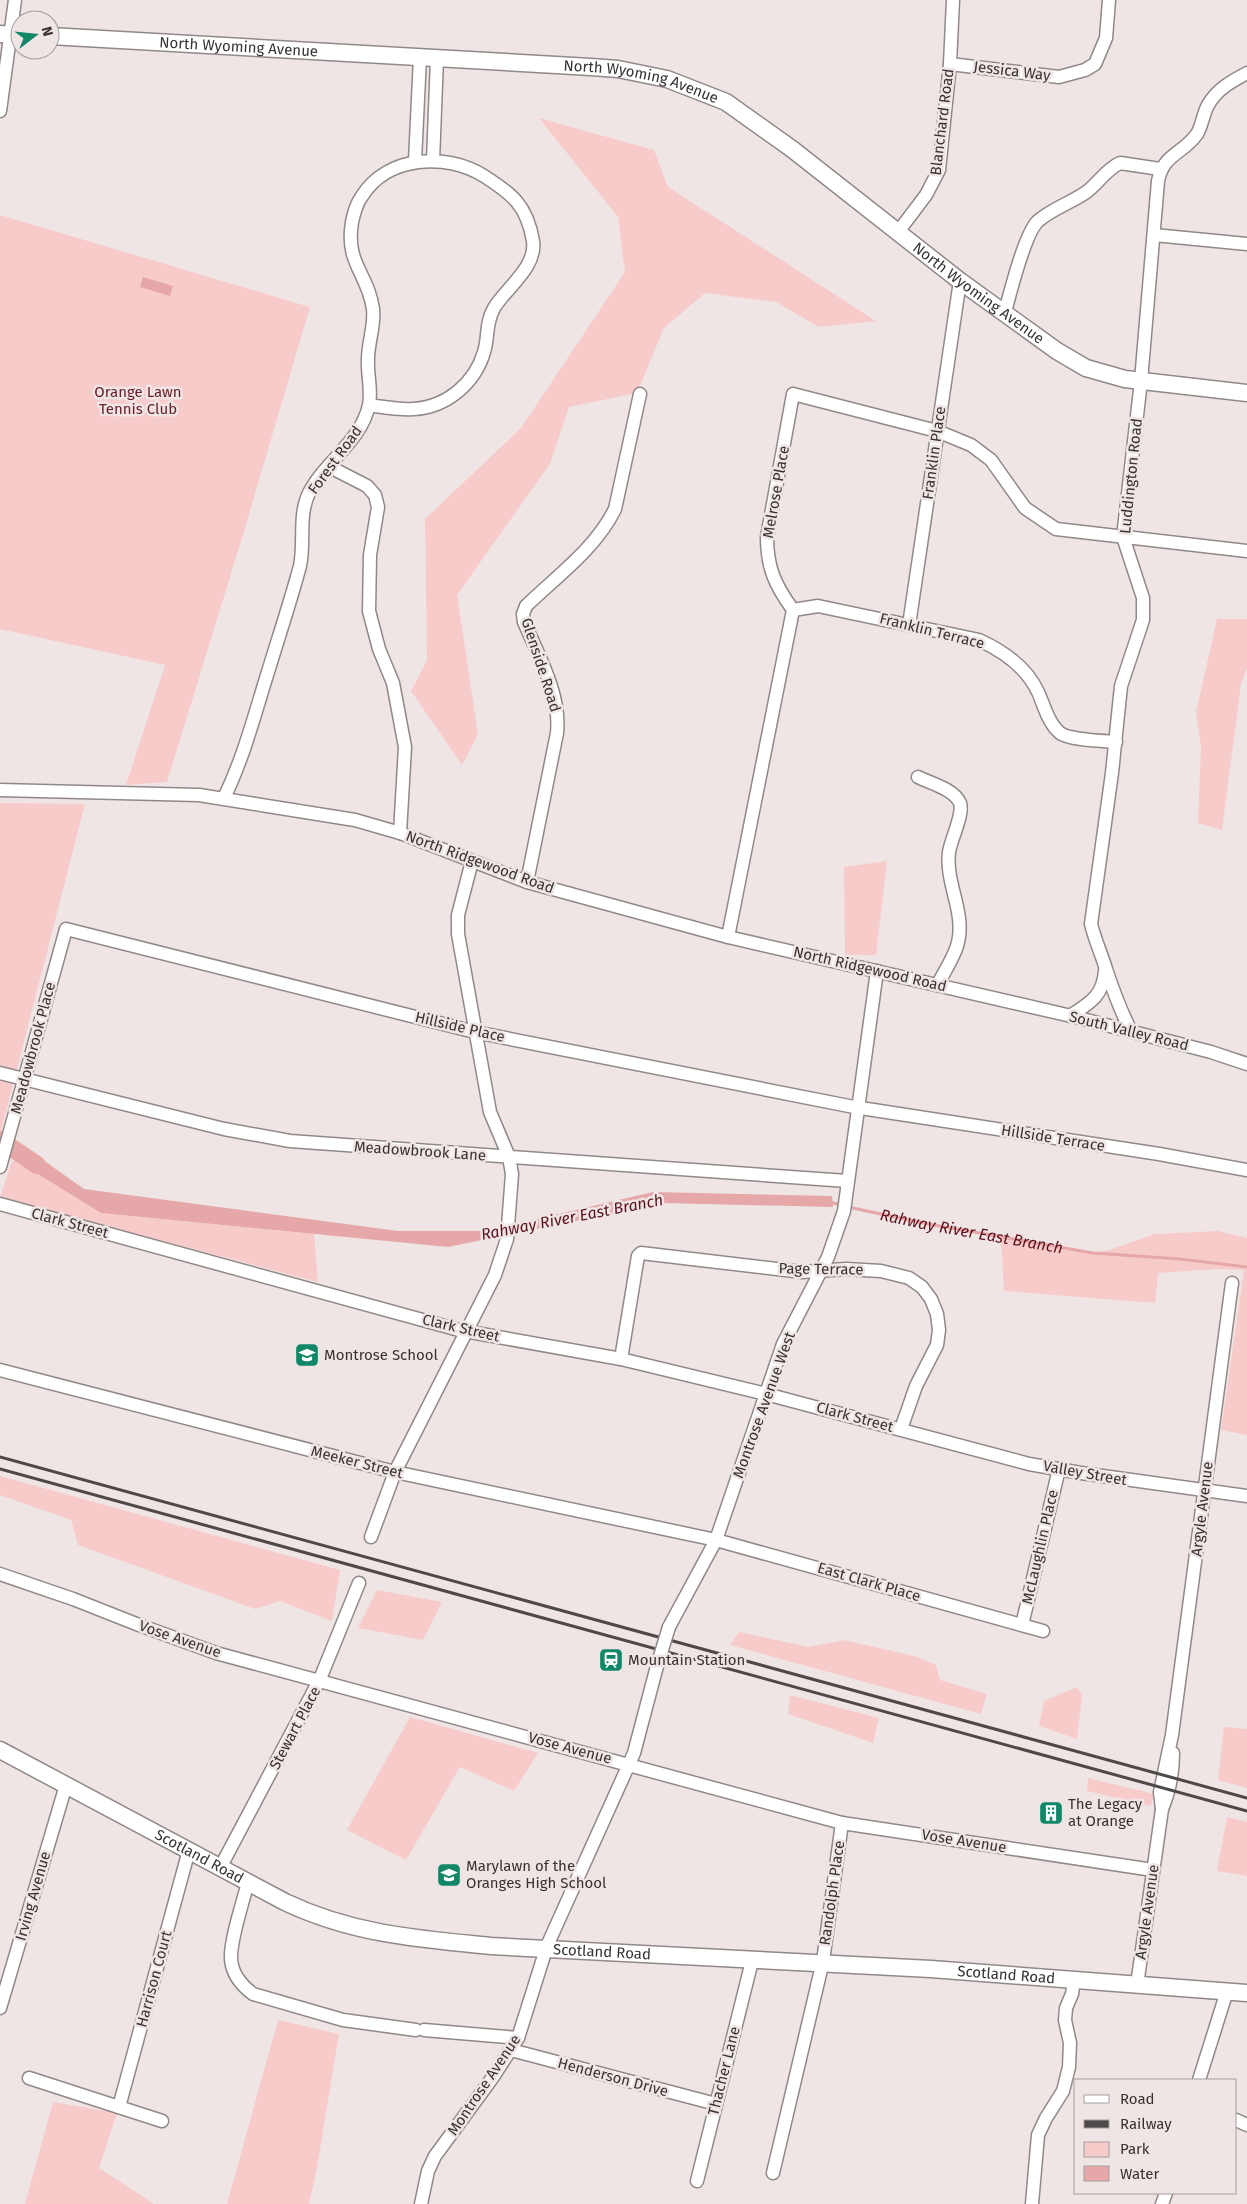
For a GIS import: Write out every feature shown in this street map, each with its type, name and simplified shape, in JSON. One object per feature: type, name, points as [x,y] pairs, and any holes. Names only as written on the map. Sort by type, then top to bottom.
[{"type":"main road","name":"North Wyoming Avenue","points":[[60,37],[618,69],[667,78],[726,102],[792,149],[960,281],[1058,351],[1086,368],[1141,381],[1247,393]]},
{"type":"main road","name":"Scotland Road","points":[[0,1750],[312,1915],[365,1930],[433,1941],[546,1950],[931,1969],[1247,1993]]},
{"type":"street","name":"Blanchard Road","points":[[898,232],[926,195],[939,170],[950,64],[953,0]]},
{"type":"street","name":"Jessica Way","points":[[950,64],[1059,77],[1085,70],[1095,64],[1106,38],[1109,0]]},
{"type":"street","points":[[0,111],[10,34]]},
{"type":"street","points":[[368,405],[414,410],[447,400],[460,390],[475,372],[483,356],[486,344],[487,323],[495,307],[529,261],[533,244],[527,220],[517,200],[479,173],[460,165],[433,161],[416,161],[420,57]]},
{"type":"street","points":[[433,161],[437,58]]},
{"type":"street","points":[[1005,312],[1018,263],[1036,223],[1057,208],[1086,193],[1107,172],[1120,163],[1160,169],[1197,133],[1208,104],[1225,85],[1247,73]]},
{"type":"street","name":"Forest Road","points":[[224,798],[243,753],[300,565],[304,508],[308,494],[361,426],[368,405],[370,384],[368,355],[372,335],[373,307],[368,289],[351,254],[350,236],[354,212],[361,196],[378,178],[397,167],[416,161]]},
{"type":"street","name":"Luddington Road","points":[[1131,1030],[1118,1006],[1105,966],[1095,945],[1091,924],[1116,742],[1121,686],[1144,620],[1143,598],[1123,537],[1141,381],[1160,169]]},
{"type":"street","points":[[1154,235],[1247,244]]},
{"type":"street","name":"Franklin Place","points":[[908,624],[960,281]]},
{"type":"street","name":"Glenside Road","points":[[527,882],[559,716],[549,681],[524,622],[523,614],[526,606],[591,544],[607,524],[614,509],[640,394]]},
{"type":"street","name":"Melrose Place","points":[[793,610],[774,582],[767,558],[767,537],[793,394],[937,432],[972,445],[991,460],[1025,508],[1050,526],[1082,533],[1123,537]]},
{"type":"street","points":[[330,467],[367,486],[375,495],[378,507],[370,555],[368,611],[379,649],[393,683],[405,747],[400,833]]},
{"type":"street","points":[[1123,537],[1247,551]]},
{"type":"street","name":"Franklin Terrace","points":[[793,610],[818,606],[979,640],[994,647],[1018,665],[1037,690],[1052,723],[1060,733],[1072,737],[1116,742]]},
{"type":"street","points":[[728,937],[793,610]]},
{"type":"street","points":[[918,777],[951,793],[960,803],[960,812],[949,851],[949,870],[960,923],[957,946],[938,984]]},
{"type":"street","name":"North Ridgewood Road","points":[[0,790],[199,795],[355,820],[400,833],[527,882],[728,937],[1010,1002]]},
{"type":"street","points":[[370,1537],[395,1472],[495,1275],[507,1239],[512,1174],[509,1157],[490,1112],[458,934],[458,915],[472,861]]},
{"type":"street","name":"Hillside Place","points":[[66,929],[475,1032],[858,1108]]},
{"type":"street","name":"Meadowbrook Place","points":[[0,1167],[66,929]]},
{"type":"street","points":[[1070,1016],[1092,1002],[1104,985],[1105,966]]},
{"type":"street","name":"Montrose Avenue West","points":[[669,1627],[716,1540],[783,1344],[821,1272],[844,1205],[877,971]]},
{"type":"street","name":"South Valley Road","points":[[1010,1002],[1131,1030],[1247,1064]]},
{"type":"street","name":"Meadowbrook Lane","points":[[0,1073],[264,1137],[320,1144],[846,1181]]},
{"type":"street","name":"Hillside Terrace","points":[[858,1108],[1159,1154],[1247,1170]]},
{"type":"street","name":"Clark Street","points":[[0,1204],[466,1331],[622,1359],[766,1394],[925,1436]]},
{"type":"street","name":"Page Terrace","points":[[622,1359],[638,1256],[641,1253],[802,1272],[846,1269],[895,1273],[909,1278],[922,1287],[931,1298],[937,1314],[939,1330],[937,1345],[916,1386],[901,1430]]},
{"type":"street","name":"Argyle Avenue","points":[[1137,1985],[1162,1809],[1173,1772],[1172,1735],[1232,1283]]},
{"type":"street","name":"Meeker Street","points":[[0,1370],[395,1472],[716,1540]]},
{"type":"street","name":"Valley Street","points":[[925,1436],[1029,1464],[1204,1492],[1247,1496]]},
{"type":"street","name":"McLaughlin Place","points":[[1022,1625],[1059,1469]]},
{"type":"street","name":"East Clark Place","points":[[716,1540],[1044,1631]]},
{"type":"street","name":"Vose Avenue","points":[[0,1574],[73,1599],[216,1653],[842,1823],[1153,1870]]},
{"type":"street","name":"Stewart Place","points":[[220,1868],[320,1680],[359,1583]]},
{"type":"street","name":"Montrose Avenue","points":[[421,2204],[428,2171],[435,2156],[518,2038],[546,1950],[630,1765],[669,1627]]},
{"type":"street","name":"Irving Avenue","points":[[0,2008],[66,1785]]},
{"type":"street","name":"Randolph Place","points":[[773,2173],[822,1964],[842,1823]]},
{"type":"street","name":"Harrison Court","points":[[119,2107],[189,1850]]},
{"type":"street","points":[[248,1882],[231,1958],[234,1971],[242,1985],[253,1994],[343,2020],[420,2030],[518,2038]]},
{"type":"street","name":"Thacher Lane","points":[[696,2181],[752,1961]]},
{"type":"street","points":[[1032,2204],[1038,2135],[1063,2091],[1070,2067],[1070,2043],[1065,2020],[1066,2008],[1072,1994],[1074,1980]]},
{"type":"street","points":[[1199,2079],[1227,1991]]},
{"type":"street","name":"Henderson Drive","points":[[511,2050],[716,2104]]},
{"type":"street","points":[[29,2078],[162,2121]]},
{"type":"green space","points":[[539,118],[654,150],[668,187],[876,321],[819,327],[776,302],[705,293],[664,328],[637,393],[569,407],[550,464],[457,595],[478,734],[462,765],[411,691],[427,660],[425,519],[521,428],[625,272],[618,217]]},
{"type":"green space","name":"Orange Lawn Tennis Club","points":[[0,215],[310,307],[167,782],[126,785],[165,665],[0,629]]},
{"type":"green space","points":[[1217,619],[1247,619],[1247,668],[1241,684],[1222,830],[1198,823],[1201,748],[1196,712]]},
{"type":"green space","points":[[0,803],[85,804],[0,1135]]},
{"type":"green space","points":[[887,861],[876,955],[845,955],[844,867]]},
{"type":"green space","points":[[15,1160],[101,1213],[314,1234],[318,1282],[0,1198],[11,1163]]},
{"type":"green space","points":[[1218,1231],[1247,1238],[1247,1435],[1221,1430],[1244,1270],[1216,1269],[1158,1273],[1155,1303],[1004,1291],[1001,1238],[1093,1253],[1109,1250],[1155,1234]]},
{"type":"green space","points":[[0,1476],[340,1570],[332,1621],[280,1601],[255,1609],[78,1545],[71,1520],[0,1495]]},
{"type":"green space","points":[[377,1590],[442,1602],[423,1640],[358,1628]]},
{"type":"green space","points":[[739,1632],[809,1647],[844,1640],[918,1657],[936,1665],[940,1680],[987,1694],[981,1714],[730,1645]]},
{"type":"green space","points":[[1077,1687],[1082,1695],[1077,1739],[1039,1726],[1044,1701]]},
{"type":"green space","points":[[790,1695],[879,1718],[873,1743],[788,1714]]},
{"type":"green space","points":[[410,1717],[538,1753],[514,1791],[460,1767],[406,1860],[347,1830]]},
{"type":"green space","points":[[1224,1727],[1247,1729],[1247,1788],[1218,1780]]},
{"type":"green space","points":[[1088,1778],[1154,1794],[1151,1806],[1087,1791]]},
{"type":"green space","points":[[1227,1817],[1247,1822],[1247,1876],[1217,1871]]},
{"type":"green space","points":[[278,2020],[339,2034],[317,2168],[309,2204],[227,2204]]},
{"type":"green space","points":[[53,2102],[117,2113],[99,2168],[154,2204],[25,2204]]},
{"type":"water","points":[[143,277],[173,286],[170,296],[140,287]]},
{"type":"water","points":[[19,1143],[84,1189],[398,1231],[486,1231],[653,1192],[832,1196],[833,1207],[663,1203],[448,1247],[101,1213],[15,1160]]},
{"type":"waterway","name":"Rahway River East Branch","points":[[0,1140],[37,1165]]},
{"type":"waterway","name":"Rahway River East Branch","points":[[829,1202],[842,1205]]},
{"type":"waterway","name":"Rahway River East Branch","points":[[848,1207],[928,1224],[1093,1253],[1180,1259],[1247,1267]]},
{"type":"railway","points":[[0,1457],[1247,1798]]},
{"type":"railway","points":[[0,1469],[1247,1811]]},
{"type":"place","name":"Montrose School","points":[[307,1355]]},
{"type":"place","name":"Mountain Station","points":[[611,1660]]},
{"type":"place","name":"The Legacy at Orange","points":[[1051,1813]]},
{"type":"place","name":"Marylawn of the Oranges High School","points":[[449,1875]]}]
